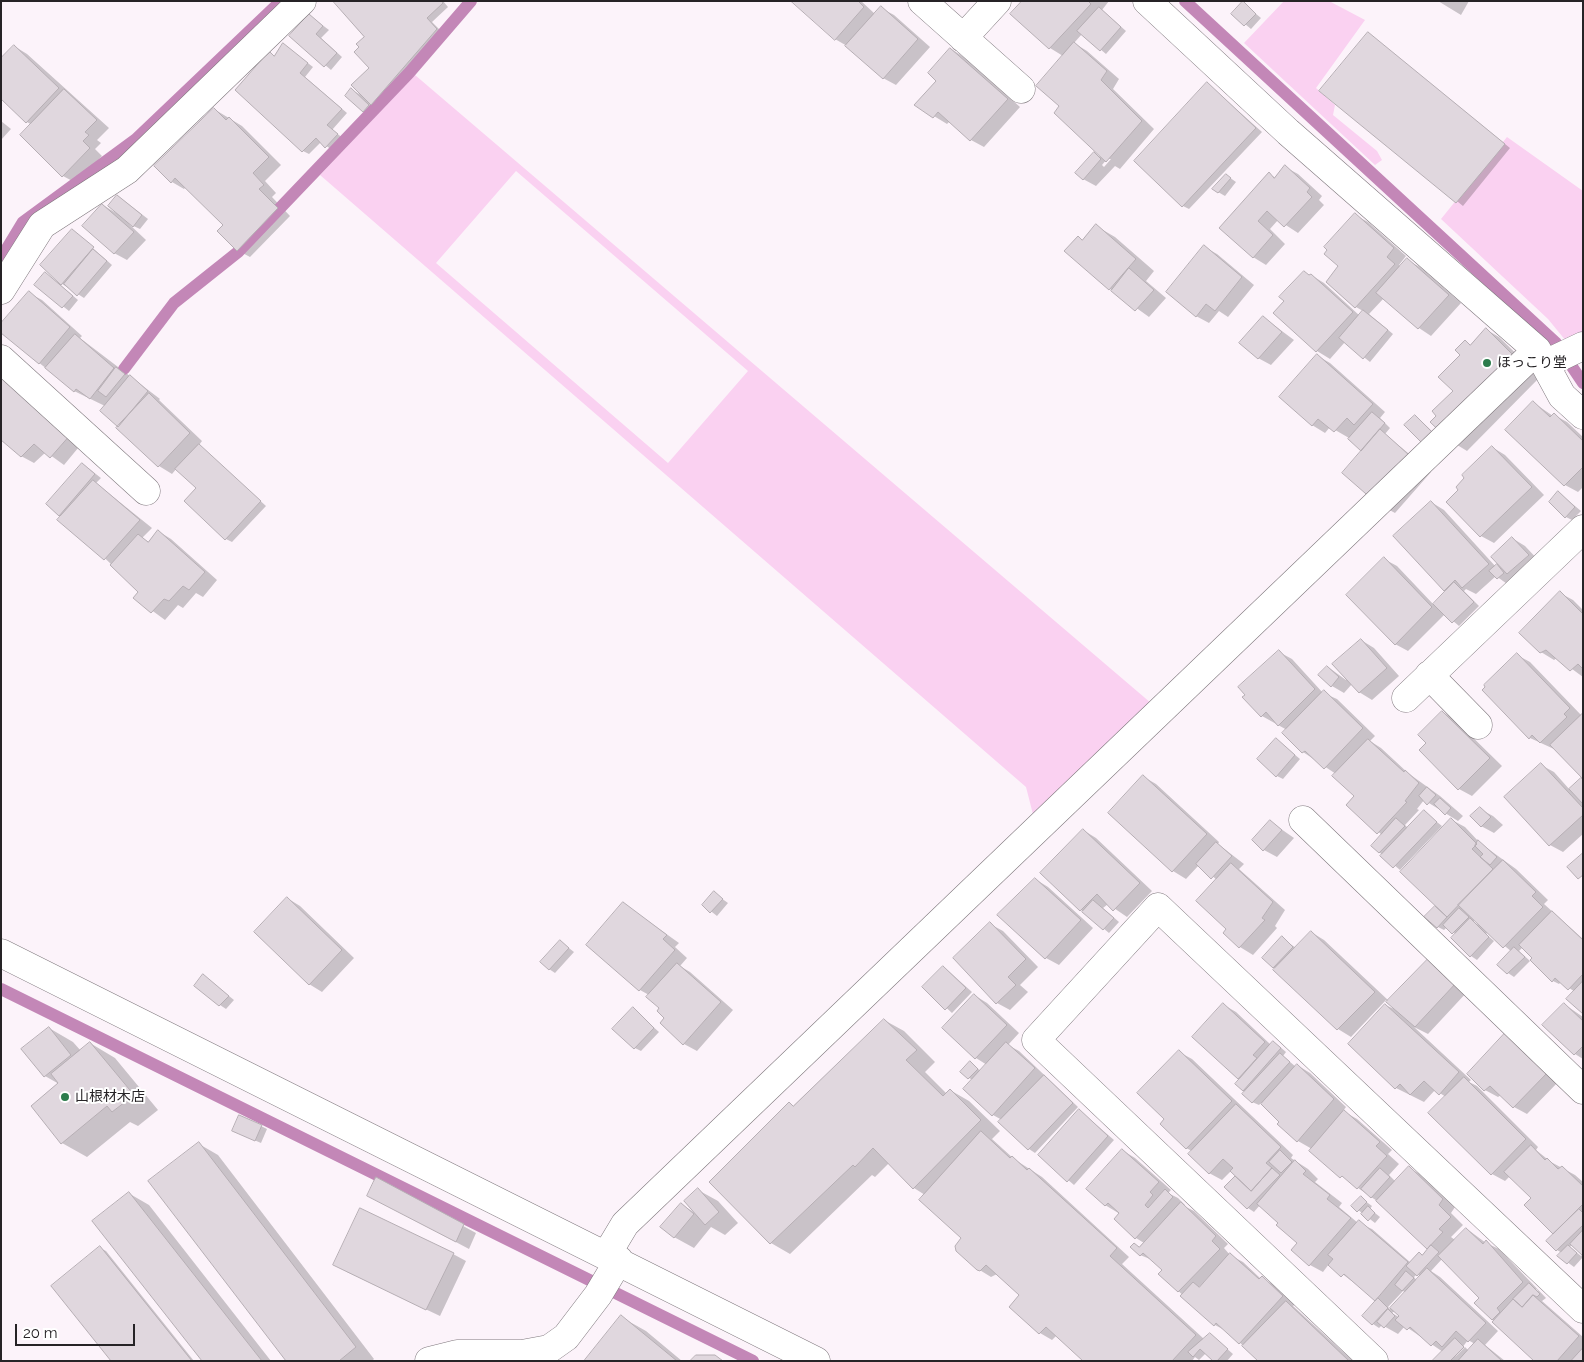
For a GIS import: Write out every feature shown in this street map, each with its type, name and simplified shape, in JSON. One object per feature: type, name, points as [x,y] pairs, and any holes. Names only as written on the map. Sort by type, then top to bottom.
[{"type":"street","points":[[1,290],[42,225],[127,170],[302,1]]},
{"type":"street","points":[[922,1],[1020,89]]},
{"type":"street","points":[[963,38],[997,1]]},
{"type":"street","points":[[1147,1],[1288,132],[1558,354],[1562,396],[1583,415]]},
{"type":"street","points":[[429,1361],[457,1354],[522,1354],[549,1349],[566,1337],[610,1268],[625,1224],[1558,354]]},
{"type":"street","points":[[1,359],[146,491]]},
{"type":"street","points":[[1406,698],[1583,529]]},
{"type":"street","points":[[1429,676],[1478,725]]},
{"type":"street","points":[[1303,820],[1583,1090]]},
{"type":"street","points":[[1374,1361],[1036,1040],[1158,907],[1583,1309]]},
{"type":"street","points":[[1,953],[610,1268],[816,1361]]},
{"type":"shaded area","points":[[1284,1],[1329,1],[1365,20],[1316,88],[1335,105],[1333,115],[1377,151],[1382,160],[1375,165],[1244,43]]},
{"type":"shaded area","points":[[415,75],[1165,715],[1037,830],[1026,787],[320,175]],"holes":[[[516,171],[748,371],[668,463],[436,263]]]},
{"type":"shaded area","points":[[1507,137],[1583,191],[1583,332],[1566,341],[1548,319],[1441,219]]},
{"type":"building","points":[[333,1],[442,1],[443,3],[427,18],[437,29],[371,105],[351,85],[369,68],[354,52],[359,47],[356,44],[364,37]]},
{"type":"building","points":[[791,1],[858,1],[864,7],[835,40]]},
{"type":"building","points":[[1022,1],[1088,1],[1091,4],[1049,49],[1010,14]]},
{"type":"building","points":[[1243,1],[1256,14],[1244,26],[1231,14]]},
{"type":"building","points":[[881,6],[918,39],[883,79],[845,46]]},
{"type":"building","points":[[1099,7],[1121,27],[1100,51],[1077,31]]},
{"type":"building","points":[[309,14],[323,26],[316,34],[337,53],[324,67],[289,36]]},
{"type":"building","points":[[1368,32],[1505,144],[1456,203],[1319,91]]},
{"type":"building","points":[[1074,42],[1107,71],[1101,80],[1142,121],[1106,162],[1054,113],[1059,106],[1036,86]]},
{"type":"building","points":[[283,43],[308,63],[300,73],[342,109],[327,125],[338,134],[325,148],[316,138],[302,152],[235,90],[269,51],[274,56]]},
{"type":"building","points":[[14,45],[59,88],[26,123],[1,99],[1,58]]},
{"type":"building","points":[[950,48],[1008,99],[970,141],[938,112],[933,118],[914,105],[936,81],[928,73]]},
{"type":"building","points":[[1207,82],[1256,128],[1182,207],[1134,161]]},
{"type":"building","points":[[351,88],[369,105],[363,112],[345,96]]},
{"type":"building","points":[[64,89],[97,120],[85,132],[89,135],[83,141],[90,148],[62,177],[20,135]]},
{"type":"building","points":[[214,108],[226,120],[229,117],[269,157],[253,173],[264,185],[259,189],[278,208],[237,251],[217,231],[223,225],[175,178],[171,183],[154,166]]},
{"type":"building","points":[[1094,152],[1101,159],[1083,180],[1075,173]]},
{"type":"building","points":[[1285,165],[1310,188],[1307,192],[1312,197],[1284,227],[1267,211],[1258,221],[1273,235],[1253,258],[1219,228],[1269,172],[1274,178]]},
{"type":"building","points":[[1226,174],[1231,178],[1218,193],[1212,189]]},
{"type":"building","points":[[117,195],[142,215],[133,227],[108,206]]},
{"type":"building","points":[[102,204],[134,232],[114,254],[82,226]]},
{"type":"building","points":[[1355,213],[1394,248],[1387,257],[1395,264],[1355,308],[1326,282],[1338,266],[1324,254],[1327,250],[1324,247]]},
{"type":"building","points":[[1096,224],[1136,259],[1109,290],[1064,251],[1078,236],[1082,240]]},
{"type":"building","points":[[72,229],[94,247],[61,285],[40,265]]},
{"type":"building","points":[[1204,245],[1242,277],[1215,311],[1206,304],[1196,317],[1166,292]]},
{"type":"building","points":[[93,249],[107,261],[77,296],[64,284]]},
{"type":"building","points":[[1407,258],[1449,295],[1418,329],[1376,293]]},
{"type":"building","points":[[1129,268],[1154,290],[1135,311],[1111,291]]},
{"type":"building","points":[[1304,271],[1309,275],[1311,274],[1353,312],[1316,352],[1273,313],[1284,301],[1279,297]]},
{"type":"building","points":[[45,272],[73,296],[62,308],[34,285]]},
{"type":"building","points":[[29,291],[70,327],[39,364],[1,333],[1,323]]},
{"type":"building","points":[[1363,310],[1388,330],[1363,359],[1339,338]]},
{"type":"building","points":[[1263,316],[1282,332],[1258,359],[1239,343]]},
{"type":"building","points":[[1486,328],[1527,369],[1453,444],[1430,422],[1436,416],[1432,411],[1453,391],[1438,377],[1460,355],[1455,350],[1465,340],[1470,345]]},
{"type":"building","points":[[75,334],[114,368],[90,399],[76,389],[74,392],[45,368]]},
{"type":"building","points":[[1317,354],[1373,404],[1354,425],[1347,418],[1334,432],[1318,419],[1312,426],[1279,397]]},
{"type":"building","points":[[116,367],[125,374],[106,397],[98,391]]},
{"type":"building","points":[[130,375],[148,391],[118,427],[100,411]]},
{"type":"building","points":[[1,376],[71,434],[50,458],[34,444],[21,457],[1,440]]},
{"type":"building","points":[[149,393],[190,433],[158,467],[116,428]]},
{"type":"building","points":[[1533,401],[1550,417],[1554,413],[1583,441],[1583,467],[1564,486],[1505,430]]},
{"type":"building","points":[[1372,412],[1385,423],[1361,451],[1348,439]]},
{"type":"building","points":[[1415,415],[1432,432],[1421,442],[1404,425]]},
{"type":"building","points":[[1380,429],[1419,464],[1381,507],[1342,473]]},
{"type":"building","points":[[199,444],[261,501],[225,540],[184,501],[196,488],[175,469]]},
{"type":"building","points":[[1492,446],[1532,487],[1480,537],[1446,502],[1458,490],[1456,487],[1464,478],[1462,475]]},
{"type":"building","points":[[82,463],[95,474],[59,516],[46,504]]},
{"type":"building","points":[[93,480],[140,520],[104,560],[57,520]]},
{"type":"building","points":[[1558,491],[1575,507],[1565,518],[1549,502]]},
{"type":"building","points":[[1431,501],[1489,564],[1462,588],[1455,580],[1444,591],[1393,536]]},
{"type":"building","points":[[158,530],[205,572],[189,590],[183,586],[169,601],[164,599],[151,613],[133,598],[138,592],[110,565],[138,534],[148,542]]},
{"type":"building","points":[[1512,537],[1529,555],[1507,574],[1491,557]]},
{"type":"building","points":[[1384,557],[1432,607],[1395,645],[1346,595]]},
{"type":"building","points":[[1497,564],[1504,573],[1497,579],[1489,571]]},
{"type":"building","points":[[1454,582],[1474,602],[1452,623],[1433,604]]},
{"type":"building","points":[[1560,591],[1583,614],[1583,669],[1578,664],[1570,671],[1546,650],[1540,653],[1519,633]]},
{"type":"building","points":[[1361,639],[1387,668],[1359,693],[1332,664]]},
{"type":"building","points":[[1279,650],[1315,689],[1278,726],[1266,712],[1261,717],[1242,697],[1245,695],[1238,687]]},
{"type":"building","points":[[1517,653],[1570,708],[1564,714],[1567,717],[1540,743],[1532,735],[1529,739],[1482,690],[1485,687],[1484,685]]},
{"type":"building","points":[[1327,666],[1339,677],[1331,687],[1318,675]]},
{"type":"building","points":[[1324,690],[1363,728],[1324,769],[1305,751],[1302,753],[1282,733]]},
{"type":"building","points":[[1442,711],[1490,758],[1458,790],[1419,750],[1426,743],[1418,735]]},
{"type":"building","points":[[1583,713],[1583,779],[1550,745]]},
{"type":"building","points":[[1276,738],[1295,755],[1276,777],[1257,759]]},
{"type":"building","points":[[1368,739],[1419,783],[1405,801],[1407,802],[1377,834],[1346,805],[1354,796],[1332,776]]},
{"type":"building","points":[[1541,763],[1583,808],[1583,815],[1549,846],[1504,797]]},
{"type":"building","points":[[1143,775],[1207,834],[1172,872],[1108,813]]},
{"type":"building","points":[[1581,778],[1583,779],[1583,804],[1569,789]]},
{"type":"building","points":[[1427,787],[1436,795],[1427,805],[1419,796]]},
{"type":"building","points":[[1440,798],[1451,808],[1445,815],[1434,804]]},
{"type":"building","points":[[1480,807],[1491,817],[1481,827],[1470,816]]},
{"type":"building","points":[[1424,810],[1437,822],[1393,868],[1380,856]]},
{"type":"building","points":[[1396,818],[1405,826],[1379,853],[1371,846]]},
{"type":"building","points":[[1451,818],[1477,844],[1472,849],[1493,869],[1447,917],[1400,872]]},
{"type":"building","points":[[1270,820],[1282,830],[1263,851],[1252,840]]},
{"type":"building","points":[[1083,829],[1140,883],[1113,911],[1097,894],[1080,911],[1040,873]]},
{"type":"building","points":[[1478,840],[1497,857],[1490,865],[1480,857],[1483,854],[1475,846]]},
{"type":"building","points":[[1216,842],[1232,856],[1211,879],[1196,864]]},
{"type":"building","points":[[1583,853],[1583,875],[1578,879],[1567,867]]},
{"type":"building","points":[[1503,860],[1536,892],[1532,896],[1543,907],[1503,948],[1458,905]]},
{"type":"building","points":[[1231,863],[1273,902],[1262,918],[1265,920],[1239,948],[1223,933],[1226,929],[1196,901]]},
{"type":"building","points":[[1035,878],[1081,920],[1045,959],[997,915]]},
{"type":"building","points":[[714,891],[723,899],[710,913],[702,905]]},
{"type":"building","points":[[287,897],[342,950],[309,985],[254,932]]},
{"type":"building","points":[[1093,900],[1114,918],[1103,930],[1082,912]]},
{"type":"building","points":[[623,902],[667,935],[663,939],[675,950],[639,991],[586,945]]},
{"type":"building","points":[[1435,906],[1447,917],[1437,928],[1424,917]]},
{"type":"building","points":[[1459,908],[1469,917],[1452,934],[1443,925]]},
{"type":"building","points":[[1552,911],[1583,940],[1583,974],[1568,990],[1555,978],[1552,982],[1530,960],[1532,958],[1519,945]]},
{"type":"building","points":[[1470,918],[1489,937],[1470,957],[1451,938]]},
{"type":"building","points":[[990,922],[1026,959],[1008,977],[1016,985],[996,1004],[953,958]]},
{"type":"building","points":[[1311,931],[1375,992],[1337,1030],[1273,970]]},
{"type":"building","points":[[1282,936],[1293,947],[1273,968],[1262,958]]},
{"type":"building","points":[[560,940],[569,948],[549,970],[540,962]]},
{"type":"building","points":[[1514,947],[1525,957],[1507,974],[1497,965]]},
{"type":"building","points":[[1429,958],[1456,983],[1415,1027],[1386,1002]]},
{"type":"building","points":[[677,963],[721,1002],[683,1045],[660,1023],[664,1018],[657,1011],[659,1008],[646,997]]},
{"type":"building","points":[[943,966],[966,988],[945,1010],[922,987]]},
{"type":"building","points":[[203,974],[229,996],[219,1006],[194,986]]},
{"type":"building","points":[[1583,981],[1583,1014],[1566,999]]},
{"type":"building","points":[[974,994],[1007,1025],[975,1059],[942,1028]]},
{"type":"building","points":[[1223,1003],[1265,1042],[1253,1055],[1257,1058],[1238,1079],[1192,1037]]},
{"type":"building","points":[[1564,1003],[1583,1021],[1583,1046],[1574,1055],[1542,1025]]},
{"type":"building","points":[[1385,1004],[1459,1072],[1439,1095],[1424,1081],[1410,1095],[1400,1084],[1395,1089],[1348,1044]]},
{"type":"building","points":[[633,1007],[654,1028],[634,1049],[612,1029]]},
{"type":"building","points":[[884,1019],[917,1050],[906,1060],[943,1096],[950,1089],[981,1120],[913,1189],[873,1148],[855,1167],[853,1165],[770,1244],[709,1182],[789,1102],[793,1106]]},
{"type":"building","points":[[49,1027],[71,1055],[44,1077],[21,1049]]},
{"type":"building","points":[[1506,1032],[1548,1072],[1513,1108],[1490,1086],[1484,1091],[1467,1074]]},
{"type":"building","points":[[1273,1041],[1281,1048],[1243,1091],[1235,1084]]},
{"type":"building","points":[[90,1042],[134,1095],[112,1112],[107,1106],[61,1144],[31,1106],[58,1083],[51,1074]]},
{"type":"building","points":[[1006,1042],[1035,1068],[992,1116],[963,1089]]},
{"type":"building","points":[[1179,1050],[1232,1101],[1186,1149],[1160,1124],[1164,1119],[1137,1093]]},
{"type":"building","points":[[1280,1053],[1290,1062],[1252,1103],[1242,1094]]},
{"type":"building","points":[[970,1061],[978,1069],[968,1079],[960,1072]]},
{"type":"building","points":[[1297,1064],[1334,1099],[1297,1142],[1277,1124],[1279,1122],[1261,1104]]},
{"type":"building","points":[[1044,1075],[1073,1103],[1028,1150],[998,1122]]},
{"type":"building","points":[[1464,1077],[1526,1139],[1491,1175],[1428,1113]]},
{"type":"building","points":[[1236,1104],[1281,1147],[1266,1163],[1272,1168],[1251,1191],[1230,1171],[1233,1168],[1223,1159],[1209,1174],[1188,1154]]},
{"type":"building","points":[[1079,1109],[1108,1136],[1067,1182],[1038,1155]]},
{"type":"building","points":[[1344,1110],[1380,1142],[1376,1146],[1387,1156],[1357,1189],[1342,1176],[1340,1178],[1309,1151]]},
{"type":"building","points":[[239,1115],[262,1125],[255,1141],[232,1131]]},
{"type":"building","points":[[981,1131],[1010,1158],[1012,1156],[1027,1170],[1029,1168],[1117,1248],[1110,1256],[1196,1335],[1172,1361],[1083,1361],[1046,1327],[1039,1334],[1009,1307],[1019,1295],[986,1265],[980,1271],[977,1270],[956,1251],[955,1246],[961,1238],[919,1200]]},
{"type":"building","points":[[199,1142],[356,1347],[339,1361],[286,1361],[148,1181]]},
{"type":"building","points":[[1531,1145],[1545,1160],[1547,1158],[1558,1169],[1562,1166],[1583,1186],[1583,1204],[1553,1234],[1524,1205],[1531,1198],[1504,1172]]},
{"type":"building","points":[[1122,1149],[1159,1182],[1150,1192],[1153,1195],[1145,1205],[1148,1208],[1165,1189],[1173,1197],[1135,1239],[1114,1219],[1119,1213],[1108,1203],[1105,1206],[1086,1189]]},
{"type":"building","points":[[1280,1150],[1292,1162],[1281,1173],[1269,1162]]},
{"type":"building","points":[[1295,1160],[1306,1171],[1303,1174],[1330,1195],[1327,1199],[1351,1218],[1309,1266],[1291,1250],[1297,1243],[1276,1225],[1278,1223],[1257,1204]]},
{"type":"building","points":[[1409,1166],[1443,1199],[1439,1205],[1451,1217],[1439,1229],[1443,1232],[1427,1249],[1376,1201]]},
{"type":"building","points":[[1272,1168],[1280,1175],[1247,1209],[1224,1187],[1235,1176],[1251,1191]]},
{"type":"building","points":[[1380,1168],[1390,1177],[1371,1198],[1361,1189]]},
{"type":"building","points":[[376,1177],[464,1224],[456,1242],[367,1196]]},
{"type":"building","points":[[698,1188],[719,1212],[705,1225],[684,1201]]},
{"type":"building","points":[[129,1192],[262,1361],[202,1361],[92,1221]]},
{"type":"building","points":[[1361,1196],[1367,1202],[1357,1212],[1351,1206]]},
{"type":"building","points":[[1181,1202],[1216,1236],[1212,1241],[1220,1249],[1178,1292],[1158,1274],[1162,1270],[1143,1253],[1140,1256],[1130,1247],[1134,1243],[1139,1247]]},
{"type":"building","points":[[681,1203],[694,1214],[674,1238],[660,1227]]},
{"type":"building","points":[[1368,1206],[1375,1213],[1368,1221],[1361,1214]]},
{"type":"building","points":[[360,1208],[454,1253],[426,1310],[333,1265]]},
{"type":"building","points":[[1579,1209],[1583,1213],[1583,1225],[1556,1251],[1546,1241]]},
{"type":"building","points":[[1359,1220],[1408,1262],[1375,1301],[1344,1274],[1341,1277],[1328,1265],[1333,1259],[1328,1255]]},
{"type":"building","points":[[1466,1228],[1483,1244],[1486,1240],[1523,1282],[1497,1308],[1500,1312],[1492,1320],[1474,1303],[1479,1298],[1438,1256]]},
{"type":"building","points":[[1583,1230],[1583,1256],[1570,1244]]},
{"type":"building","points":[[1431,1245],[1439,1252],[1417,1276],[1406,1266],[1419,1252],[1422,1255]]},
{"type":"building","points":[[1568,1245],[1577,1253],[1567,1264],[1557,1256]]},
{"type":"building","points":[[100,1246],[192,1361],[111,1361],[51,1286]]},
{"type":"building","points":[[1230,1253],[1259,1279],[1262,1276],[1283,1296],[1239,1344],[1216,1323],[1214,1326],[1180,1296],[1193,1282],[1199,1287]]},
{"type":"building","points":[[1427,1268],[1486,1323],[1468,1342],[1456,1331],[1442,1347],[1436,1341],[1431,1346],[1410,1327],[1407,1330],[1395,1320],[1399,1316],[1390,1308]]},
{"type":"building","points":[[1406,1271],[1414,1278],[1402,1291],[1395,1285]]},
{"type":"building","points":[[1529,1283],[1540,1294],[1537,1297],[1533,1295],[1522,1307],[1513,1299]]},
{"type":"building","points":[[1533,1295],[1579,1336],[1557,1361],[1534,1361],[1492,1322],[1513,1299],[1522,1307]]},
{"type":"building","points":[[1378,1298],[1388,1308],[1372,1325],[1362,1316]]},
{"type":"building","points":[[1286,1301],[1349,1361],[1258,1361],[1242,1346]]},
{"type":"building","points":[[1388,1309],[1395,1316],[1384,1328],[1377,1322]]},
{"type":"building","points":[[621,1315],[677,1361],[584,1361]]},
{"type":"building","points":[[1210,1333],[1228,1349],[1217,1361],[1213,1361],[1200,1349],[1193,1357],[1188,1352]]},
{"type":"building","points":[[1455,1338],[1464,1347],[1450,1361],[1432,1361]]},
{"type":"building","points":[[1478,1339],[1502,1361],[1458,1361]]},
{"type":"building","points":[[1583,1348],[1583,1361],[1571,1361]]},
{"type":"building","points":[[696,1355],[715,1355],[723,1361],[690,1361]]},
{"type":"waterway","points":[[1,258],[23,222],[136,139],[281,1]]},
{"type":"waterway","points":[[124,369],[174,303],[238,252],[409,73],[471,1]]},
{"type":"waterway","points":[[1185,1],[1556,343],[1583,383]]},
{"type":"waterway","points":[[1,989],[753,1361]]},
{"type":"place","name":"ほっこり堂","points":[[1487,363]]},
{"type":"place","name":"山根材木店","points":[[65,1097]]}]
